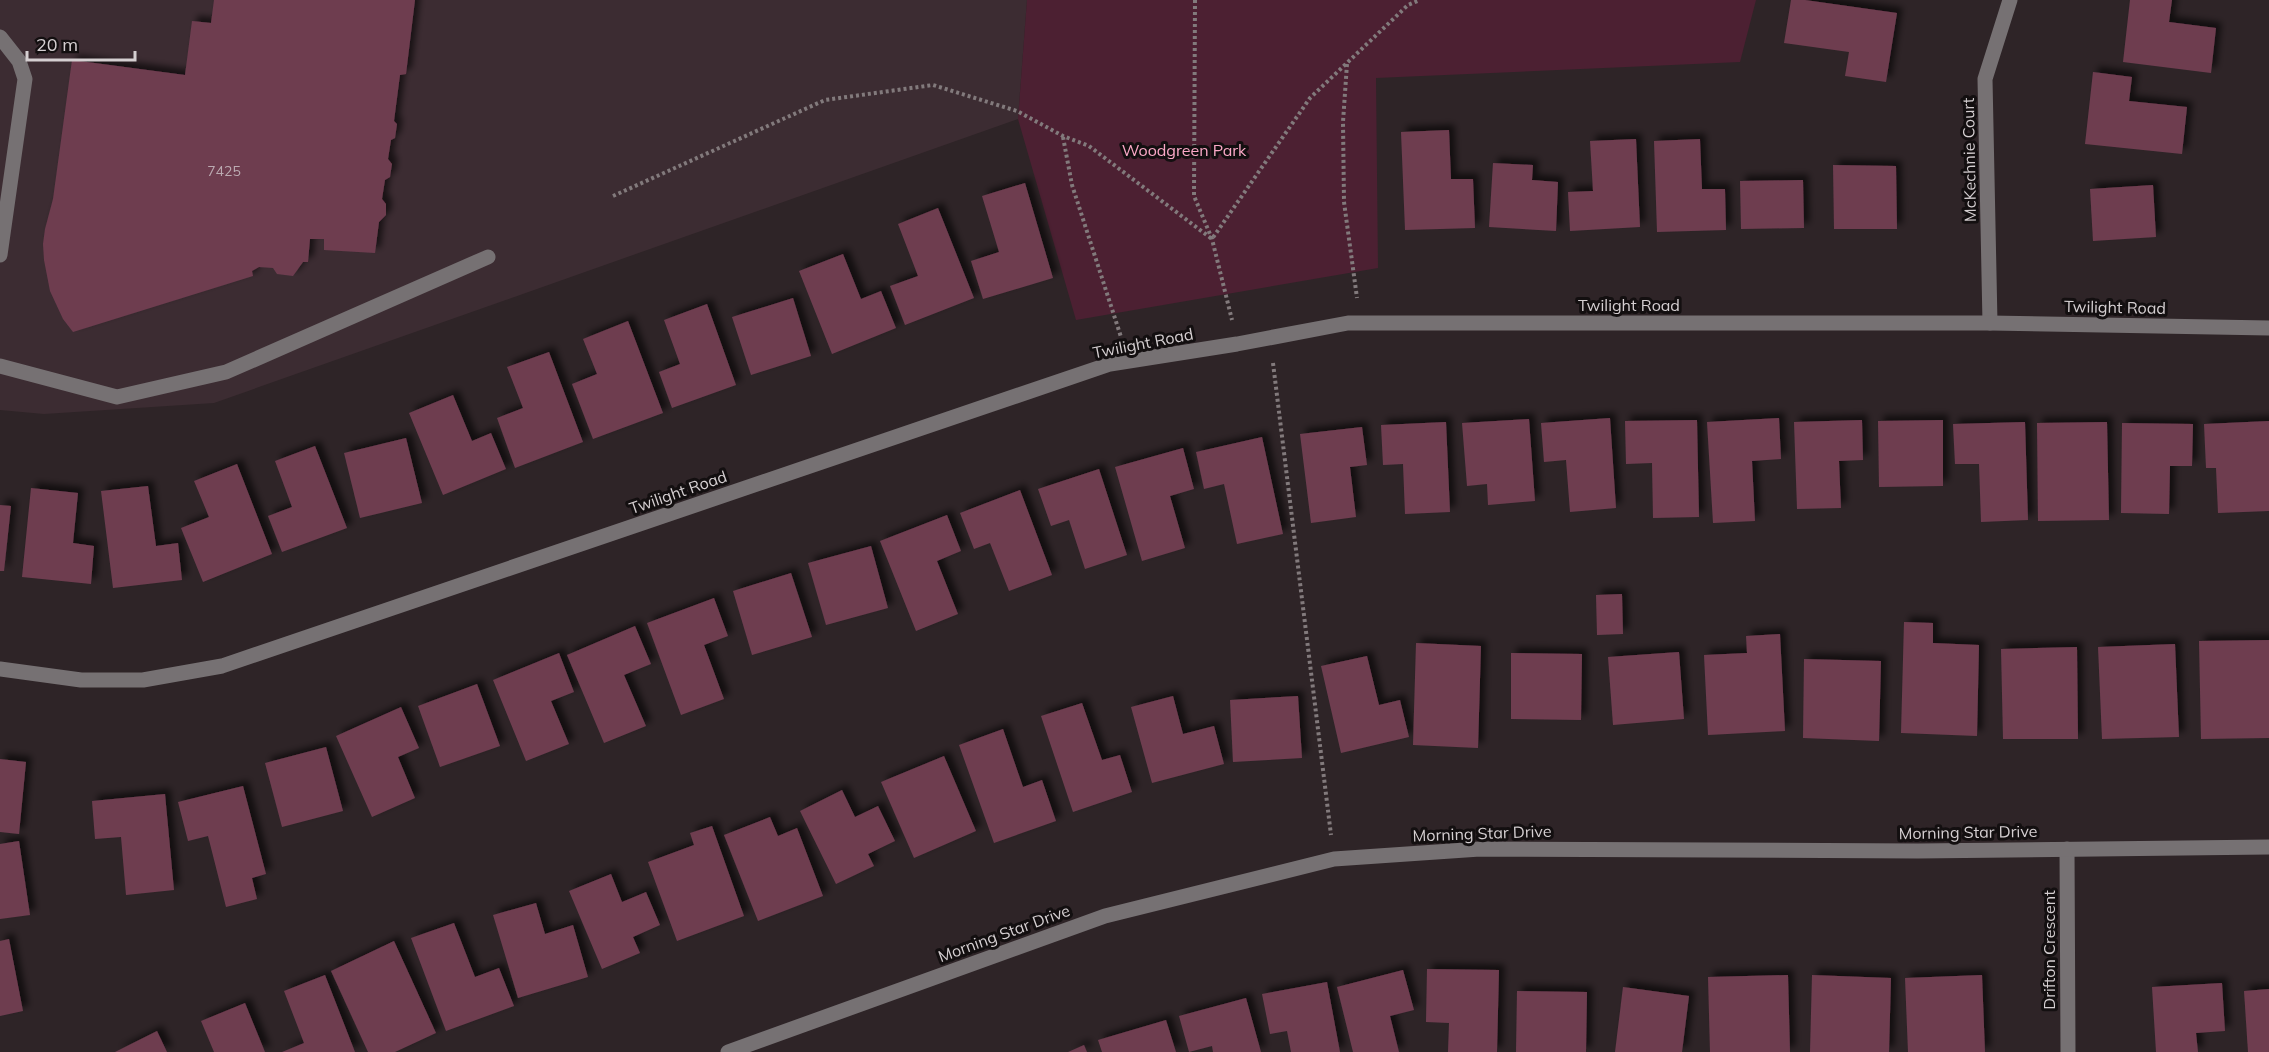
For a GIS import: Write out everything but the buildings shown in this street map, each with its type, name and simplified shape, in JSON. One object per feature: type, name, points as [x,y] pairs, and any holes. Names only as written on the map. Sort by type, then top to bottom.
[{"type":"street","name":"McKechnie Court","points":[[1990,324],[1985,79],[2010,0]]},
{"type":"street","points":[[0,38],[19,61],[25,79],[0,255]]},
{"type":"street","points":[[0,366],[117,397],[226,372],[488,256]]},
{"type":"street","name":"Twilight Road","points":[[0,669],[81,680],[143,680],[222,666],[1110,364],[1237,344],[1348,323],[1990,324],[2269,328]]},
{"type":"street","name":"Morning Star Drive","points":[[728,1052],[1105,916],[1334,859],[1480,849],[1918,851],[2269,847]]},
{"type":"street","name":"Drifton Crescent","points":[[2067,849],[2068,1052]]},
{"type":"path","points":[[1195,0],[1194,196],[1212,238],[1237,344]]},
{"type":"path","points":[[1212,238],[1310,98],[1408,5],[1420,0]]},
{"type":"path","points":[[1347,63],[1343,122],[1344,202],[1360,323]]},
{"type":"path","points":[[613,196],[825,99],[933,84],[1017,111],[1063,136],[1089,146],[1212,238]]},
{"type":"path","points":[[1063,136],[1072,185],[1129,361]]},
{"type":"path","points":[[1270,338],[1334,859]]},
{"type":"shaded area","points":[[0,0],[1027,0],[1018,119],[214,403],[44,414],[0,410]]},
{"type":"green space","name":"Woodgreen Park","points":[[1027,0],[1756,0],[1740,62],[1376,78],[1378,268],[1076,320],[1018,119]]}]
